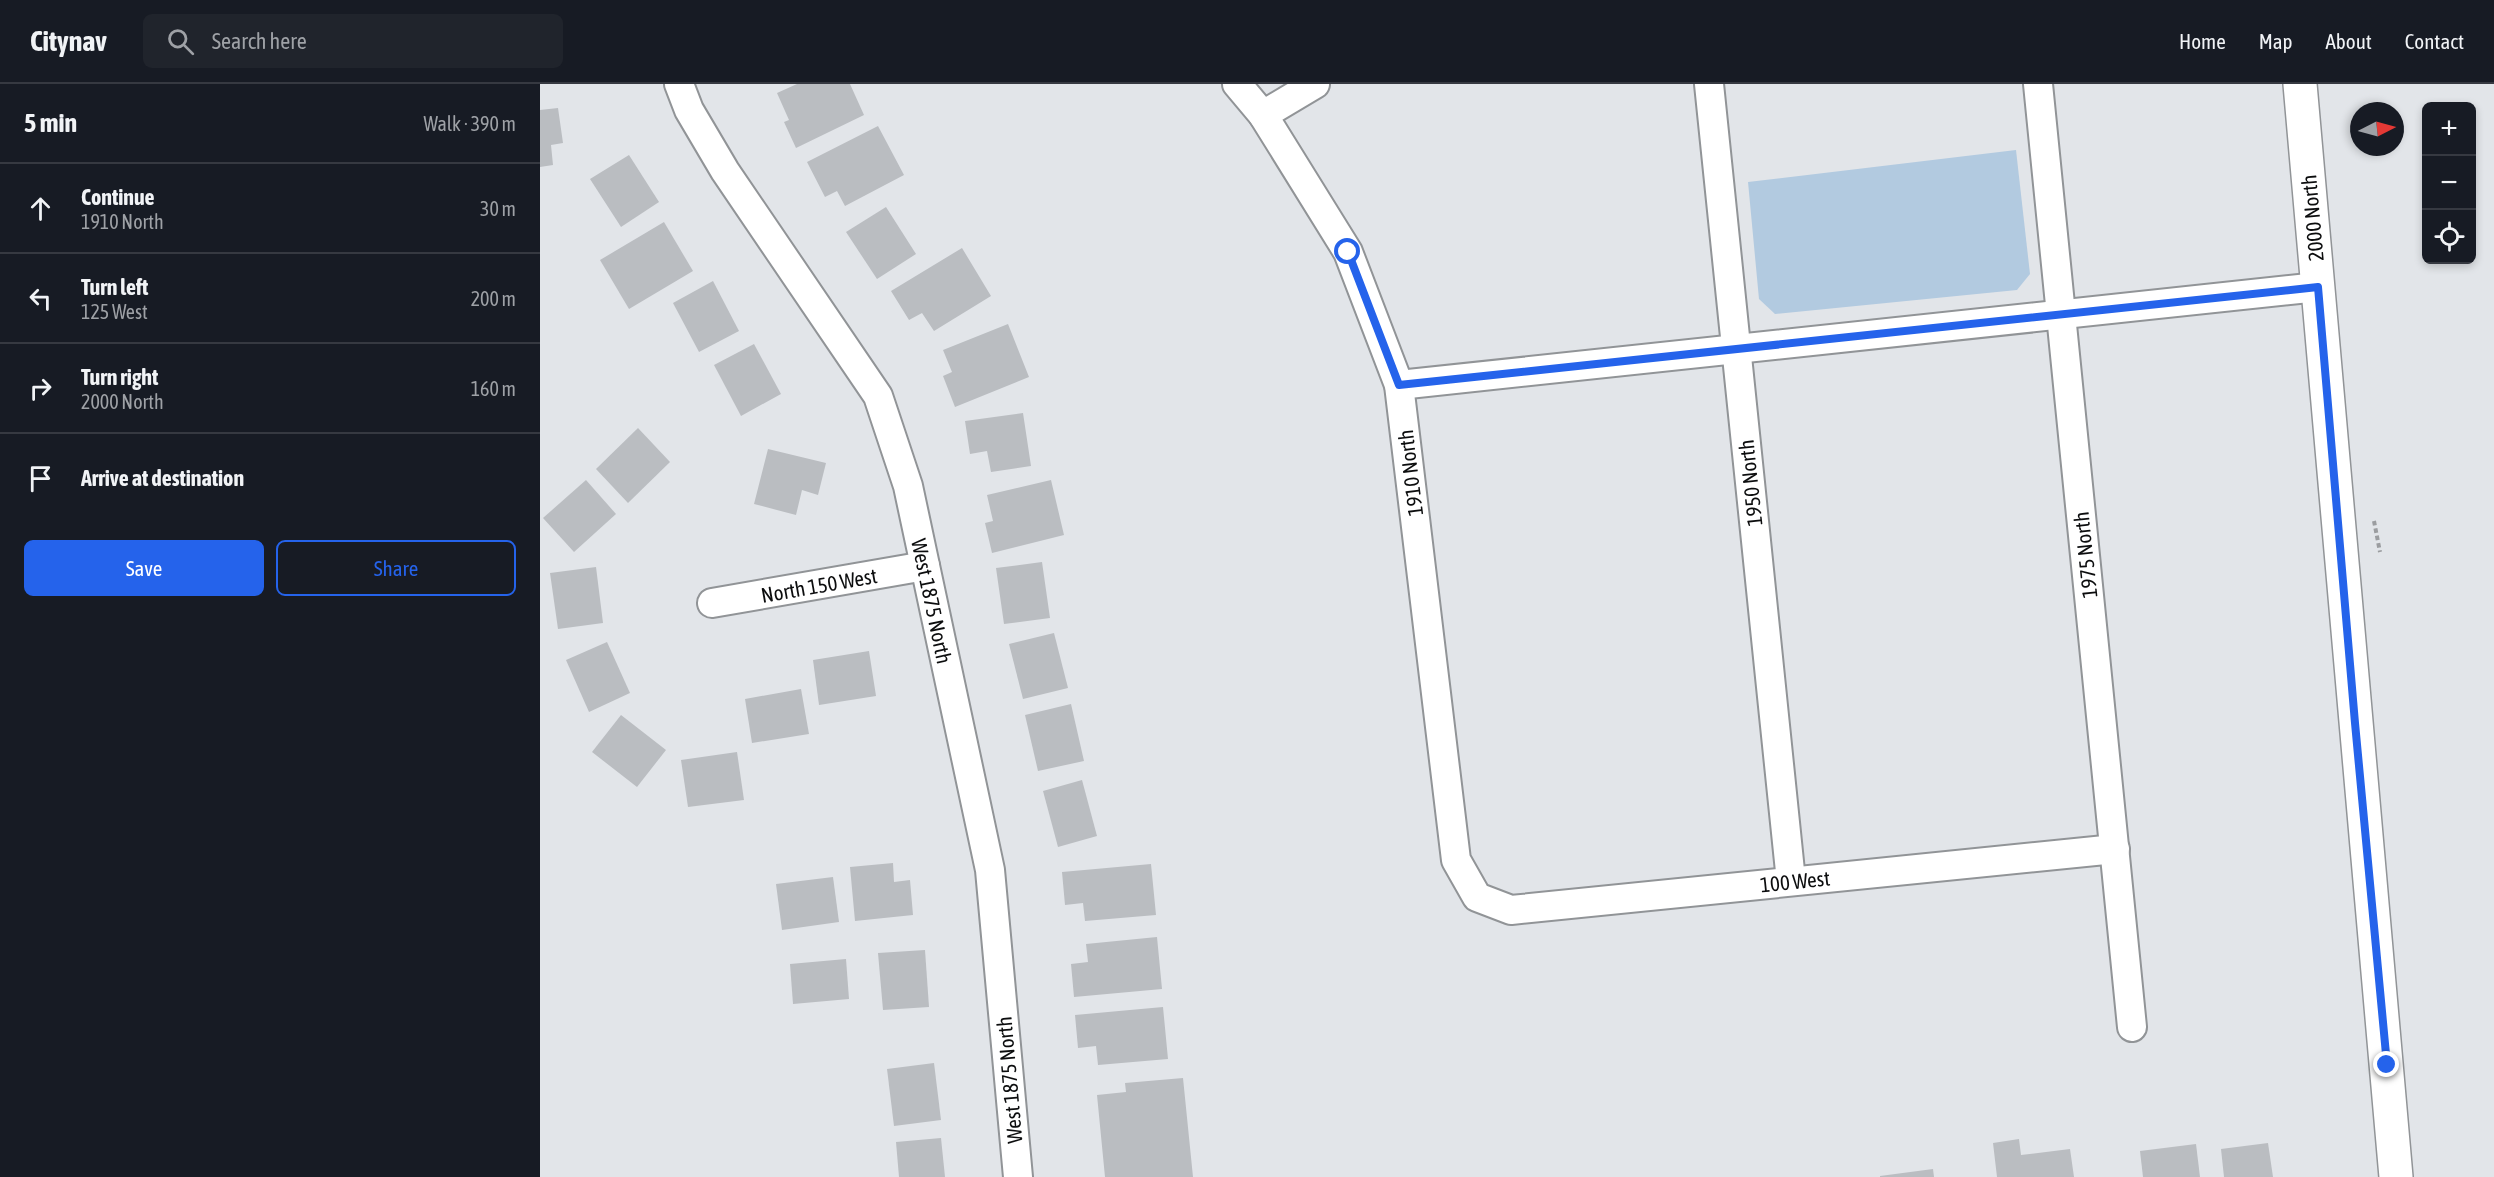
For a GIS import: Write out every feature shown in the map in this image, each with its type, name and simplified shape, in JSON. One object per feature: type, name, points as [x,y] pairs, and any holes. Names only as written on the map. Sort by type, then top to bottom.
[{"type":"street","name":"West 1875 North","points":[[679,84],[689,110],[725,171],[878,396],[908,486],[990,870],[1018,1177]]},
{"type":"street","name":"1910 North","points":[[1237,84],[1263,115],[1348,252],[1399,385],[1456,860],[1477,897]]},
{"type":"street","points":[[1263,115],[1315,84]]},
{"type":"street","name":"1950 North","points":[[1709,84],[1791,881]]},
{"type":"street","name":"1975 North","points":[[2038,84],[2132,1027]]},
{"type":"street","name":"2000 North","points":[[2300,84],[2396,1177]]},
{"type":"street","points":[[1399,385],[2318,287]]},
{"type":"street","name":"North 150 West","points":[[712,603],[925,566]]},
{"type":"street","name":"100 West","points":[[1477,897],[1511,910],[2115,849]]},
{"type":"shaded area","points":[[2016,150],[2030,274],[2017,290],[1775,314],[1759,299],[1748,182]]},
{"type":"building","points":[[797,84],[850,84],[864,115],[796,148],[784,122],[789,120],[777,93]]},
{"type":"building","points":[[558,108],[563,143],[551,145],[553,165],[540,167],[540,110]]},
{"type":"building","points":[[878,126],[904,175],[845,206],[837,191],[825,197],[807,162]]},
{"type":"building","points":[[629,155],[659,202],[621,227],[590,179]]},
{"type":"building","points":[[886,207],[916,254],[877,279],[846,232]]},
{"type":"building","points":[[664,222],[693,271],[629,309],[600,260]]},
{"type":"building","points":[[962,248],[991,296],[934,331],[922,313],[909,320],[891,291]]},
{"type":"building","points":[[713,281],[739,331],[699,352],[673,303]]},
{"type":"building","points":[[1008,324],[1029,377],[955,407],[943,376],[952,372],[943,350]]},
{"type":"building","points":[[754,344],[781,394],[741,416],[714,365]]},
{"type":"building","points":[[1023,413],[1031,466],[991,472],[987,451],[970,454],[965,421]]},
{"type":"building","points":[[638,428],[670,462],[628,503],[596,469]]},
{"type":"building","points":[[768,449],[826,463],[818,495],[802,490],[796,515],[754,504]]},
{"type":"building","points":[[586,480],[616,514],[574,552],[543,518]]},
{"type":"building","points":[[1051,480],[1064,535],[992,553],[985,523],[993,521],[987,495]]},
{"type":"building","points":[[1042,562],[1050,618],[1004,624],[996,568]]},
{"type":"building","points":[[596,567],[603,623],[558,629],[550,573]]},
{"type":"building","points":[[1054,633],[1068,688],[1023,699],[1009,644]]},
{"type":"building","points":[[607,642],[630,693],[589,712],[566,660]]},
{"type":"building","points":[[869,651],[876,696],[819,705],[813,660]]},
{"type":"building","points":[[801,689],[809,734],[752,743],[745,699]]},
{"type":"building","points":[[1071,704],[1084,761],[1038,771],[1025,715]]},
{"type":"building","points":[[621,715],[666,750],[637,787],[592,752]]},
{"type":"building","points":[[737,752],[744,800],[688,807],[681,760]]},
{"type":"building","points":[[1082,780],[1097,836],[1058,847],[1043,791]]},
{"type":"building","points":[[893,863],[894,882],[910,880],[913,915],[855,921],[850,867]]},
{"type":"building","points":[[1151,864],[1156,915],[1085,921],[1083,903],[1065,905],[1062,872]]},
{"type":"building","points":[[833,877],[839,922],[782,930],[776,884]]},
{"type":"building","points":[[1157,937],[1162,989],[1074,997],[1071,964],[1088,962],[1086,944]]},
{"type":"building","points":[[925,950],[929,1007],[883,1010],[878,953]]},
{"type":"building","points":[[846,959],[849,999],[793,1004],[790,964]]},
{"type":"building","points":[[1163,1007],[1168,1059],[1098,1065],[1096,1046],[1078,1048],[1075,1015]]},
{"type":"building","points":[[934,1063],[941,1120],[894,1126],[887,1069]]},
{"type":"building","points":[[1183,1078],[1193,1177],[1105,1177],[1097,1095],[1126,1092],[1125,1083]]},
{"type":"building","points":[[941,1138],[945,1177],[899,1177],[896,1142]]},
{"type":"building","points":[[2019,1139],[2021,1155],[2070,1149],[2074,1177],[1997,1177],[1993,1143]]},
{"type":"building","points":[[2268,1143],[2273,1177],[2224,1177],[2221,1149]]},
{"type":"building","points":[[2196,1144],[2200,1177],[2143,1177],[2140,1151]]},
{"type":"building","points":[[1933,1169],[1934,1177],[1880,1177],[1880,1176]]},
{"type":"route","points":[[1348,252],[1399,385],[2318,287],[2387,1065]]}]
